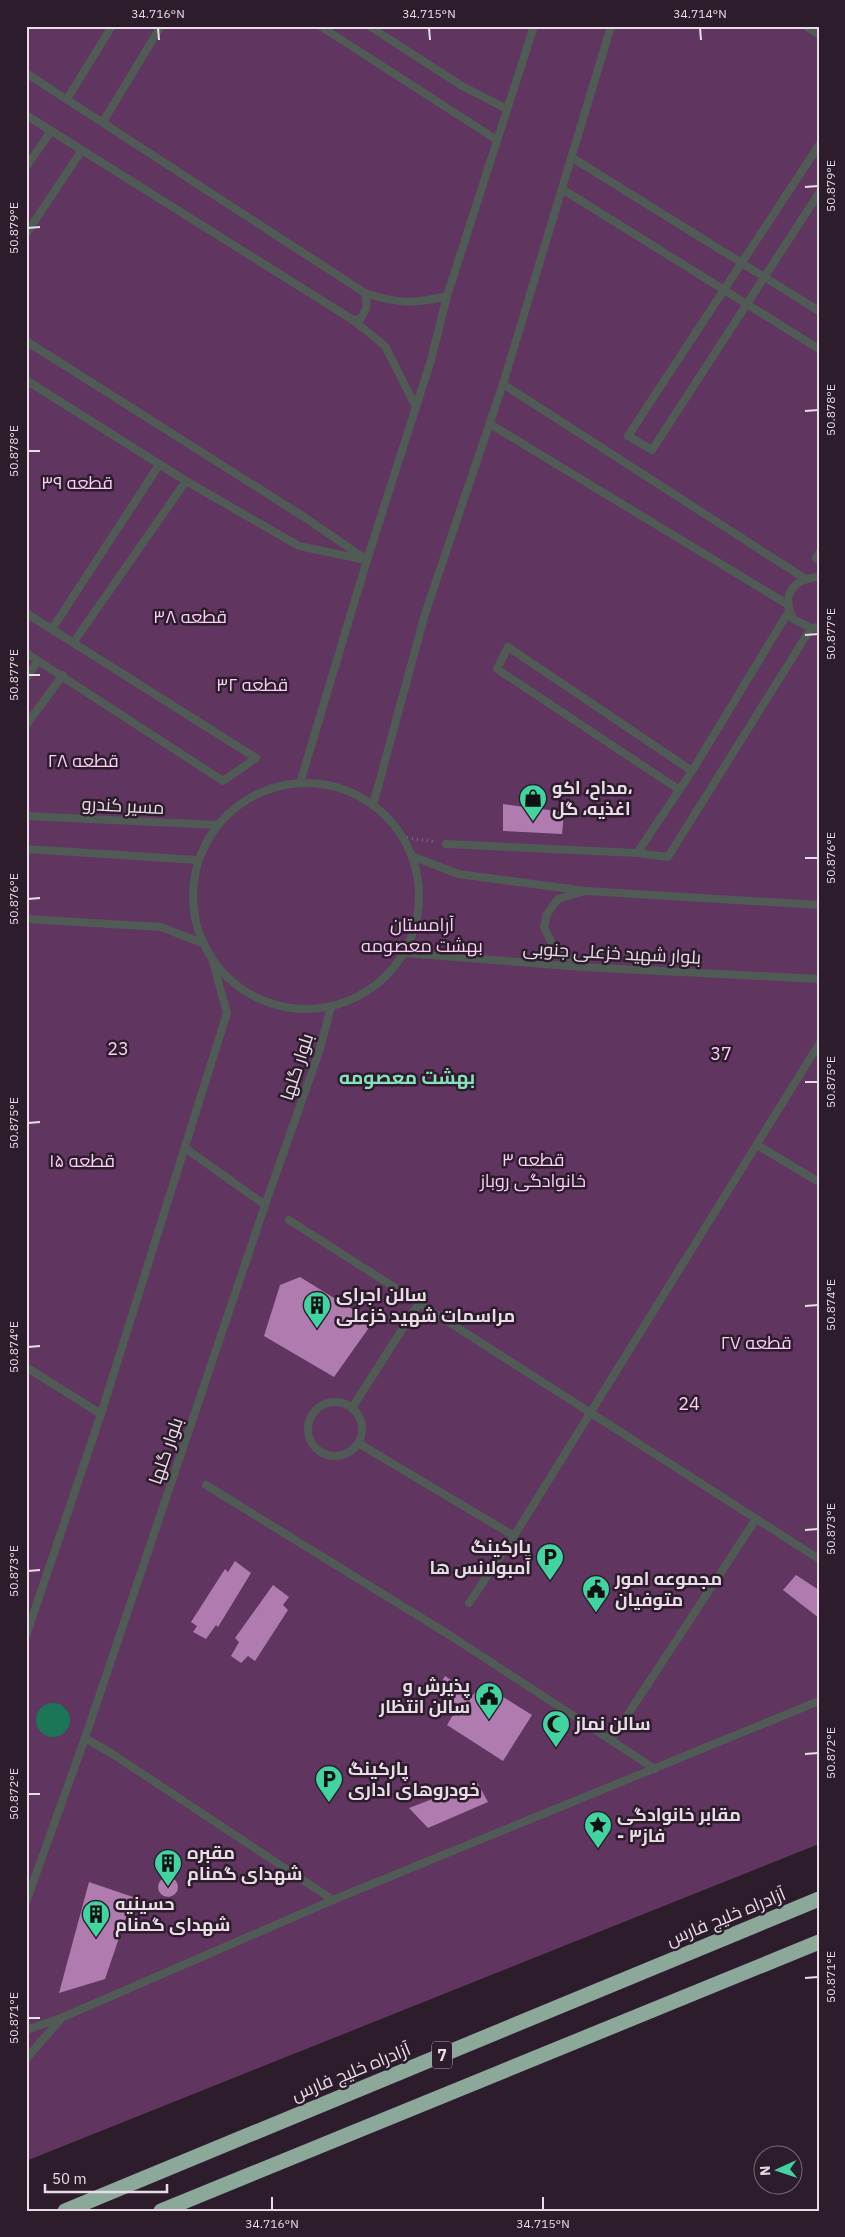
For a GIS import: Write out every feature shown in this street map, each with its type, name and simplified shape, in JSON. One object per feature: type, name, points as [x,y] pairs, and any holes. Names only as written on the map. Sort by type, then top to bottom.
[{"type":"highway","name":"آزادراه خلیج فارس","points":[[65,2211],[819,1899]]},
{"type":"highway","name":"7","points":[[161,2211],[819,1942]]},
{"type":"lane","points":[[67,99],[112,26]]},
{"type":"lane","points":[[103,122],[161,26]]},
{"type":"lane","points":[[320,26],[497,140]]},
{"type":"lane","points":[[369,26],[462,86],[507,109]]},
{"type":"lane","points":[[300,783],[366,560],[431,360],[447,296],[534,26]]},
{"type":"lane","points":[[373,805],[425,614],[503,384],[611,26]]},
{"type":"lane","points":[[805,26],[819,35]]},
{"type":"lane","points":[[26,73],[366,293],[385,300],[404,303],[423,302],[447,296]]},
{"type":"lane","points":[[26,115],[353,320],[385,346],[416,407]]},
{"type":"lane","points":[[26,168],[51,131]]},
{"type":"lane","points":[[819,145],[628,436],[652,450],[819,193]]},
{"type":"lane","points":[[26,234],[82,150]]},
{"type":"lane","points":[[571,157],[819,311]]},
{"type":"lane","points":[[562,189],[819,349]]},
{"type":"lane","points":[[353,320],[360,319],[365,312],[366,293]]},
{"type":"lane","points":[[26,341],[304,517],[366,560]]},
{"type":"lane","points":[[26,380],[186,482],[299,546],[366,560]]},
{"type":"lane","points":[[503,384],[804,578]]},
{"type":"lane","points":[[446,844],[638,853],[668,857],[815,628],[793,619],[788,608],[490,424]]},
{"type":"lane","points":[[52,629],[159,465]]},
{"type":"lane","points":[[73,643],[186,482]]},
{"type":"lane","points":[[819,553],[816,558],[819,560]]},
{"type":"lane","points":[[638,853],[692,770],[788,608],[791,588],[804,578],[819,577]]},
{"type":"lane","points":[[26,613],[256,758],[223,780],[26,654]]},
{"type":"lane","points":[[678,789],[497,669],[508,647],[692,770]]},
{"type":"lane","points":[[26,678],[38,661]]},
{"type":"lane","points":[[26,725],[63,676]]},
{"type":"lane","points":[[300,783],[334,787],[351,792],[373,805],[389,819],[402,836],[412,856],[419,888],[416,922],[404,953],[385,978],[360,996],[331,1007],[286,1008],[244,992],[212,960],[202,943],[194,916],[193,888],[198,860],[218,825],[231,811],[263,791],[300,783]]},
{"type":"lane","name":"مسیر کندرو","points":[[26,816],[218,825]]},
{"type":"lane","points":[[26,849],[198,860]]},
{"type":"lane","points":[[412,856],[458,874],[586,891],[819,905]]},
{"type":"lane","points":[[582,967],[554,948],[544,927],[547,914],[558,899],[586,891]]},
{"type":"lane","points":[[26,919],[161,927],[202,943]]},
{"type":"lane","name":"بلوار شهید خزعلی جنوبی","points":[[404,953],[582,967],[819,979]]},
{"type":"lane","points":[[26,1636],[101,1414],[226,1013],[212,960]]},
{"type":"lane","name":"بلوار گلها","points":[[26,1902],[85,1738],[265,1205],[319,1052],[331,1007]]},
{"type":"lane","points":[[469,1603],[514,1536],[819,1044]]},
{"type":"lane","points":[[757,1145],[819,1182]]},
{"type":"lane","points":[[185,1148],[265,1205]]},
{"type":"lane","points":[[289,1220],[819,1559]]},
{"type":"lane","points":[[352,1408],[419,1304]]},
{"type":"lane","points":[[26,1368],[101,1414]]},
{"type":"lane","points":[[338,1402],[352,1408],[362,1425],[358,1443],[345,1454],[328,1455],[314,1445],[310,1437],[310,1420],[321,1406],[338,1402]]},
{"type":"lane","points":[[358,1443],[514,1536]]},
{"type":"lane","points":[[206,1485],[451,1636],[655,1769]]},
{"type":"lane","points":[[611,1740],[756,1519]]},
{"type":"lane","points":[[26,2030],[61,2018],[333,1900],[819,1701]]},
{"type":"lane","points":[[85,1738],[114,1755],[333,1900]]},
{"type":"lane","points":[[26,2059],[61,2018]]},
{"type":"path","points":[[402,836],[446,844]]},
{"type":"green space","name":"آرامستان بهشت معصومه","points":[[26,26],[819,26],[819,1844],[26,2161]]},
{"type":"shaded area","points":[[53,1703],[65,1708],[70,1720],[65,1732],[53,1737],[41,1732],[36,1720],[41,1708]]},
{"type":"building","name":"مداح، اکو، اغذیه، گل","points":[[503,804],[564,812],[562,834],[503,831]]},
{"type":"building","name":"سالن اجرای مراسمات شهید خزعلی","points":[[300,1277],[373,1322],[334,1377],[264,1336],[280,1285]]},
{"type":"building","points":[[235,1561],[251,1573],[218,1627],[216,1625],[206,1639],[193,1632],[197,1626],[191,1622],[225,1569],[228,1572]]},
{"type":"building","points":[[796,1575],[819,1590],[819,1618],[783,1590]]},
{"type":"building","points":[[273,1585],[289,1597],[283,1605],[288,1610],[255,1661],[248,1656],[241,1663],[231,1656],[239,1642],[235,1638]]},
{"type":"building","name":"پذیرش و سالن انتظار","points":[[445,1676],[473,1695],[482,1684],[532,1715],[503,1761],[447,1725],[459,1705],[436,1692]]},
{"type":"building","points":[[477,1782],[488,1802],[428,1828],[409,1808]]},
{"type":"building","name":"مقبره شهدای گمنام","points":[[168,1877],[175,1880],[178,1887],[175,1894],[168,1897],[161,1894],[158,1887],[161,1880]]},
{"type":"building","name":"حسینیه شهدای گمنام","points":[[89,1882],[133,1897],[105,1979],[59,1993]]},
{"type":"place","name":"مداح، اکو، اغذیه، گل","points":[[533,822]]},
{"type":"place","name":"سالن اجرای مراسمات شهید خزعلی","points":[[317,1329]]},
{"type":"place","name":"پارکینگ آمبولانس ها","points":[[550,1581]]},
{"type":"place","name":"مجموعه امور متوفیان","points":[[596,1613]]},
{"type":"place","name":"پذیرش و سالن انتظار","points":[[489,1720]]},
{"type":"place","name":"سالن نماز","points":[[556,1748]]},
{"type":"place","name":"پارکینگ خودروهای اداری","points":[[329,1803]]},
{"type":"place","name":"مقابر خانوادگی - فاز۳","points":[[598,1849]]},
{"type":"place","name":"مقبره شهدای گمنام","points":[[168,1887]]},
{"type":"place","name":"حسینیه شهدای گمنام","points":[[96,1938]]},
{"type":"district","name":"بهشت معصومه","points":[[407,1077]]},
{"type":"park label","name":"قطعه ۳۹","points":[[77,483]]},
{"type":"park label","name":"قطعه ۳۸","points":[[190,617]]},
{"type":"park label","name":"قطعه ۳۲","points":[[252,685]]},
{"type":"park label","name":"قطعه ۲۸","points":[[83,761]]},
{"type":"park label","name":"23","points":[[118,1049]]},
{"type":"park label","name":"37","points":[[721,1054]]},
{"type":"park label","name":"قطعه ۱۵","points":[[82,1161]]},
{"type":"park label","name":"قطعه ۳ خانوادگی روباز","points":[[533,1170]]},
{"type":"park label","name":"قطعه ۲۷","points":[[756,1343]]},
{"type":"park label","name":"24","points":[[689,1404]]}]
